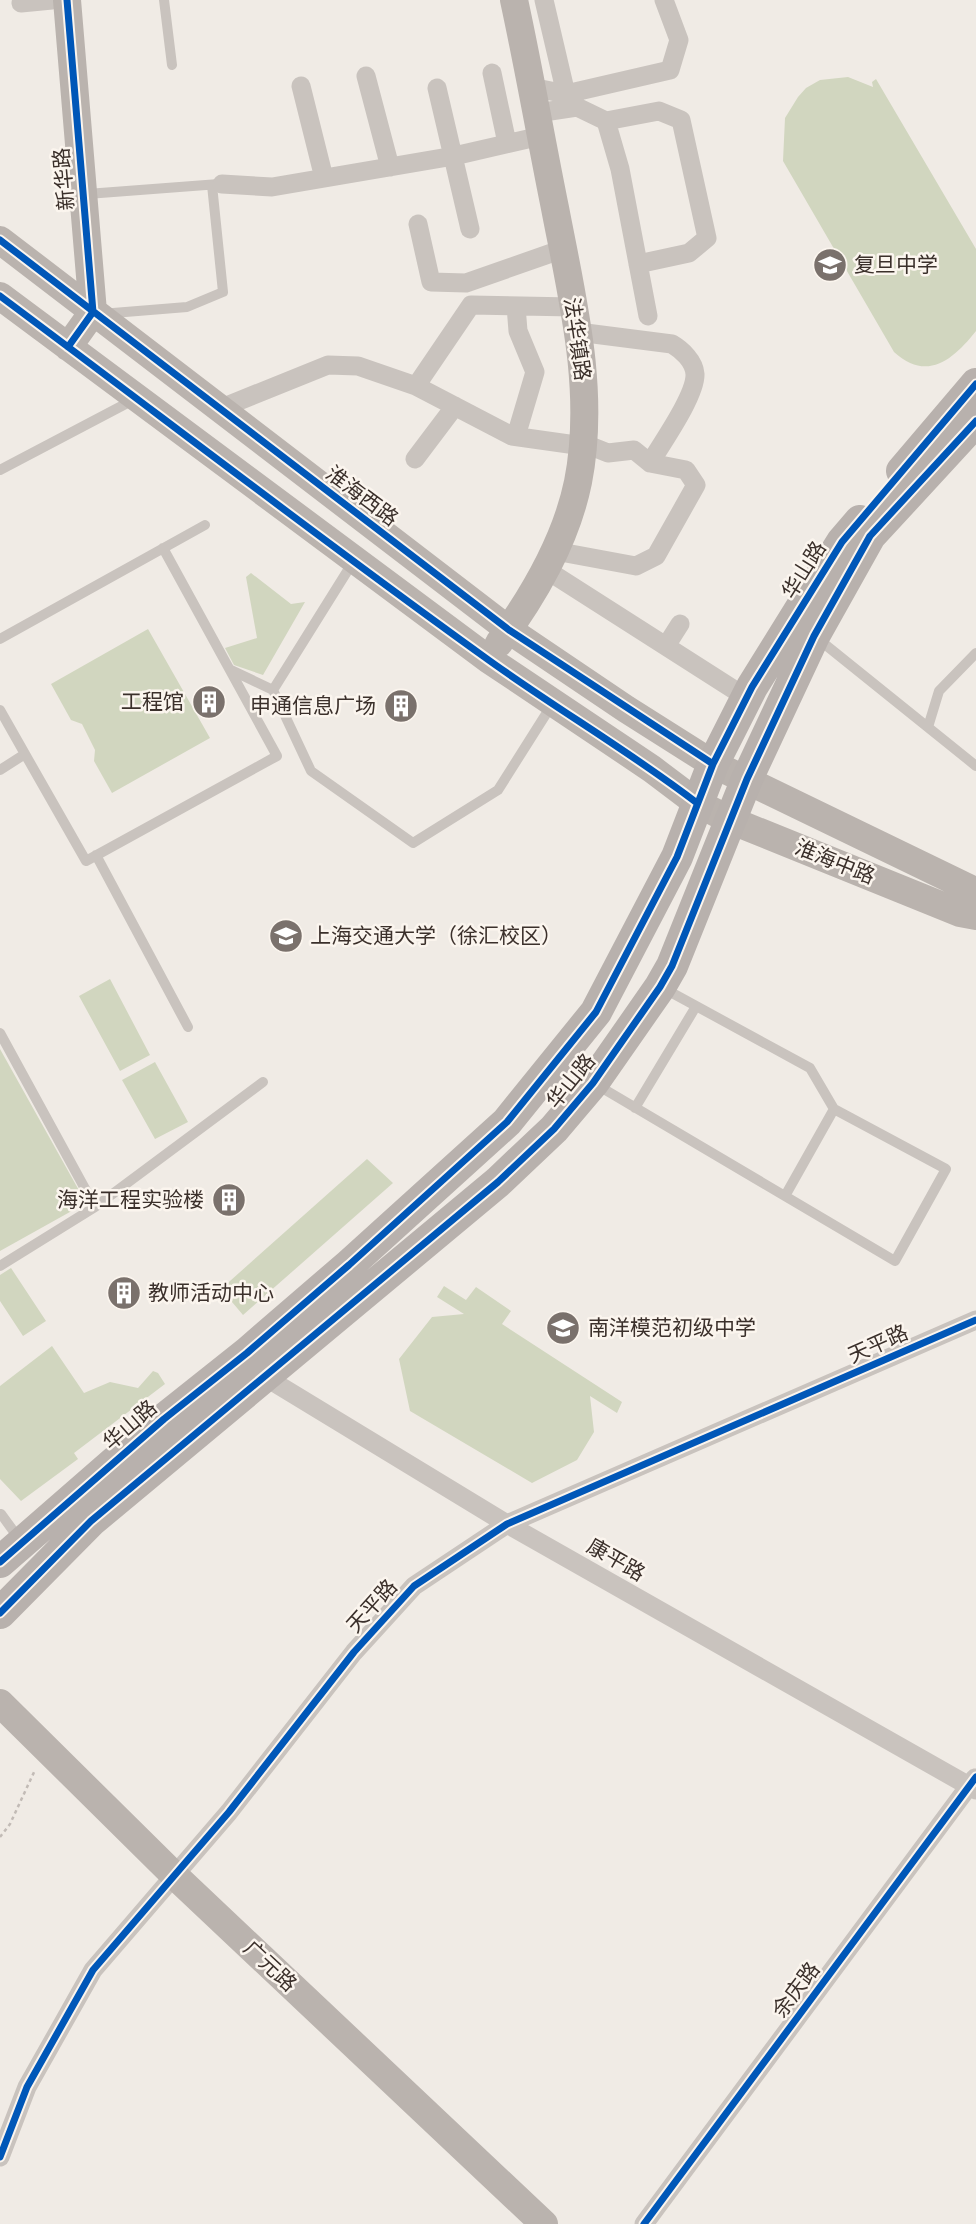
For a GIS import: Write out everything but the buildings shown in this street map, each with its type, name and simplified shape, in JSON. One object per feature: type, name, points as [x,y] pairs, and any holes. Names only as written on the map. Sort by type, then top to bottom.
[{"type":"main road","name":"新华路","points":[[66,0],[83,195],[98,316]]},
{"type":"main road","name":"法华镇路","points":[[488,659],[509,630],[550,560],[578,482],[583,445],[584,388],[576,320],[515,5]]},
{"type":"main road","name":"淮海西路","points":[[0,240],[509,630],[713,764]]},
{"type":"main road","points":[[0,296],[353,562],[697,803]]},
{"type":"main road","points":[[68,347],[98,316]]},
{"type":"main road","name":"华山路","points":[[0,1613],[91,1521],[508,1122],[596,1012],[677,857],[713,764],[747,698],[842,542],[976,384]]},
{"type":"main road","name":"华山路","points":[[11,1552],[163,1419],[252,1367],[498,1182],[554,1129],[593,1083],[672,966],[747,779],[814,636],[870,536],[976,421]]},
{"type":"main road","name":"淮海中路","points":[[713,764],[969,888],[976,894]]},
{"type":"main road","name":"淮海中路","points":[[697,803],[730,820],[976,916]]},
{"type":"main road","name":"广元路","points":[[0,1703],[175,1877],[544,2224]]},
{"type":"street","points":[[217,185],[272,187],[507,144],[536,112],[566,94],[670,70],[679,40],[664,0]]},
{"type":"street","points":[[515,5],[544,1],[566,94]]},
{"type":"street","points":[[492,73],[507,144]]},
{"type":"street","points":[[366,76],[390,167]]},
{"type":"street","points":[[301,86],[324,178]]},
{"type":"street","points":[[437,88],[470,229]]},
{"type":"street","points":[[536,112],[578,107],[606,121],[659,111],[681,120],[707,239],[689,253],[638,264]]},
{"type":"street","points":[[606,121],[620,169],[648,316]]},
{"type":"street","points":[[418,224],[431,282],[466,284],[563,249]]},
{"type":"street","points":[[416,386],[471,305],[516,306],[672,344],[684,351],[695,372],[693,387],[650,463]]},
{"type":"street","points":[[516,306],[518,331],[535,372],[516,436]]},
{"type":"street","points":[[219,409],[328,365],[358,366],[416,386],[516,436],[583,445],[608,453],[634,450],[650,463],[686,470],[696,485],[656,556],[636,566],[550,560]]},
{"type":"street","points":[[415,459],[455,406]]},
{"type":"street","points":[[550,560],[666,646],[747,698]]},
{"type":"street","points":[[666,646],[680,624]]},
{"type":"street","name":"天平路","points":[[0,2157],[27,2087],[93,1970],[175,1877],[354,1652],[414,1586],[507,1524],[976,1320]]},
{"type":"street","name":"康平路","points":[[252,1367],[507,1524],[974,1784]]},
{"type":"street","name":"余庆路","points":[[644,2224],[974,1784]]},
{"type":"lane","points":[[164,0],[172,65]]},
{"type":"lane","points":[[83,195],[217,185],[223,292],[187,307],[98,316]]},
{"type":"lane","points":[[0,470],[136,398]]},
{"type":"lane","points":[[0,639],[205,524]]},
{"type":"lane","points":[[0,710],[86,860],[277,756],[163,548]]},
{"type":"lane","points":[[273,690],[353,562]]},
{"type":"lane","points":[[814,636],[976,766]]},
{"type":"lane","points":[[928,727],[939,691],[976,653]]},
{"type":"lane","points":[[230,670],[273,690],[311,771],[413,843],[498,790],[553,703]]},
{"type":"lane","points":[[0,771],[25,754]]},
{"type":"lane","points":[[96,855],[188,1027]]},
{"type":"lane","points":[[593,1083],[895,1261],[946,1169],[834,1109],[810,1068],[660,987]]},
{"type":"lane","points":[[635,1108],[695,1008]]},
{"type":"lane","points":[[0,1033],[95,1207]]},
{"type":"lane","points":[[0,1266],[95,1207],[263,1082]]},
{"type":"lane","points":[[785,1196],[834,1109]]},
{"type":"lane","points":[[1,1514],[11,1552]]},
{"type":"path","points":[[0,1837],[10,1824],[45,1748]]},
{"type":"green space","points":[[848,77],[873,87],[872,82],[876,79],[976,249],[976,331],[958,351],[939,364],[917,365],[894,352],[783,161],[785,118],[798,97],[806,88],[820,80]]},
{"type":"green space","points":[[251,573],[291,604],[305,602],[263,675],[234,665],[225,648],[257,638],[246,577]]},
{"type":"green space","points":[[148,629],[210,738],[112,793],[94,761],[95,750],[82,724],[71,720],[51,684]]},
{"type":"green space","points":[[110,979],[150,1055],[120,1071],[79,996]]},
{"type":"green space","points":[[0,1049],[86,1203],[0,1251]]},
{"type":"green space","points":[[155,1062],[188,1122],[155,1139],[122,1080]]},
{"type":"green space","points":[[367,1159],[393,1183],[243,1315],[221,1289]]},
{"type":"green space","points":[[11,1268],[46,1321],[23,1336],[0,1301],[0,1275]]},
{"type":"green space","points":[[444,1286],[466,1300],[476,1287],[511,1311],[502,1324],[622,1402],[617,1413],[590,1396],[594,1432],[577,1460],[532,1483],[410,1411],[399,1359],[432,1317],[464,1314],[437,1297]]},
{"type":"green space","points":[[52,1346],[84,1393],[110,1382],[138,1388],[153,1371],[158,1373],[165,1384],[74,1453],[78,1459],[21,1501],[0,1479],[0,1386]]},
{"type":"cycle path","points":[[67,0],[93,312],[68,347]]},
{"type":"cycle path","points":[[0,240],[509,630],[713,764]]},
{"type":"cycle path","points":[[0,296],[422,612],[509,675],[697,803]]},
{"type":"cycle path","points":[[0,1562],[164,1419],[247,1353],[349,1265],[507,1122],[596,1012],[677,857],[713,764],[752,687],[842,542],[976,384]]},
{"type":"cycle path","points":[[0,1613],[91,1521],[498,1182],[554,1129],[593,1083],[672,966],[747,779],[814,636],[870,536],[976,421]]},
{"type":"cycle path","points":[[0,2157],[27,2087],[93,1970],[229,1812],[354,1652],[414,1586],[507,1524],[976,1320]]},
{"type":"cycle path","points":[[644,2224],[976,1777]]},
{"type":"place","name":"复旦中学","points":[[830,265]]},
{"type":"place","name":"工程馆","points":[[209,702]]},
{"type":"place","name":"申通信息广场","points":[[401,706]]},
{"type":"place","name":"上海交通大学（徐汇校区）","points":[[286,936]]},
{"type":"place","name":"海洋工程实验楼","points":[[229,1200]]},
{"type":"place","name":"教师活动中心","points":[[124,1293]]},
{"type":"place","name":"南洋模范初级中学","points":[[563,1328]]}]
